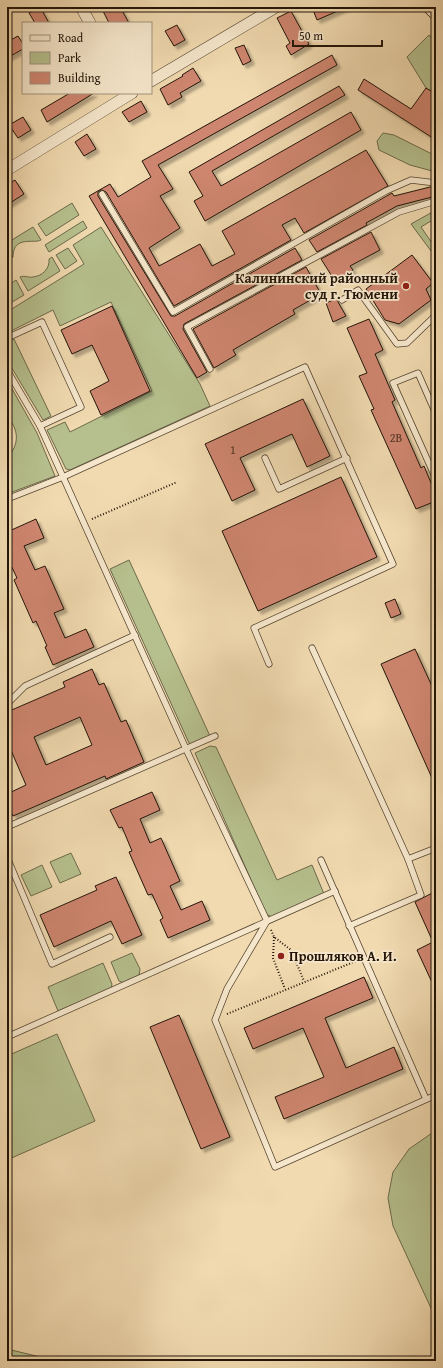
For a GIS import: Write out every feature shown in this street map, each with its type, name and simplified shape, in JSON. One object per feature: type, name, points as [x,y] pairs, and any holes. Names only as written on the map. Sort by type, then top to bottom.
[{"type":"street","points":[[81,7],[89,22]]},
{"type":"street","points":[[152,80],[276,7]]},
{"type":"street","points":[[431,7],[436,12]]},
{"type":"street","points":[[7,170],[129,94]]},
{"type":"lane","points":[[102,194],[173,312],[386,191],[411,180],[436,182]]},
{"type":"lane","points":[[210,369],[187,326],[399,212],[436,201]]},
{"type":"lane","points":[[342,300],[358,290],[397,344],[407,343],[436,315]]},
{"type":"lane","points":[[7,338],[42,322],[81,407],[40,426]]},
{"type":"lane","points":[[7,499],[63,477],[305,367],[347,458],[393,564],[254,628],[270,664]]},
{"type":"lane","points":[[7,370],[40,426],[85,522],[186,749],[267,921]]},
{"type":"lane","points":[[436,414],[418,373],[393,383],[436,480]]},
{"type":"lane","points":[[265,458],[280,489],[347,458]]},
{"type":"lane","points":[[7,704],[25,686],[135,635]]},
{"type":"lane","points":[[312,648],[408,859],[421,895],[350,926]]},
{"type":"lane","points":[[7,827],[215,736]]},
{"type":"lane","points":[[408,859],[436,848]]},
{"type":"lane","points":[[7,856],[52,964],[110,937]]},
{"type":"lane","points":[[321,860],[426,1099]]},
{"type":"lane","points":[[7,1037],[335,891]]},
{"type":"lane","points":[[267,921],[227,989],[215,1020],[276,1167],[436,1095]]},
{"type":"path","points":[[85,522],[177,482]]},
{"type":"path","points":[[267,921],[274,937],[273,958],[285,989]]},
{"type":"path","points":[[274,937],[291,950],[304,981]]},
{"type":"path","points":[[215,1020],[304,981],[363,958]]},
{"type":"green space","points":[[429,35],[436,43],[436,94],[426,88],[407,57]]},
{"type":"green space","points":[[383,133],[394,135],[436,156],[436,172],[410,165],[379,150],[377,141]]},
{"type":"green space","points":[[72,203],[79,215],[46,236],[38,224]]},
{"type":"green space","points":[[436,210],[436,218],[421,227],[434,246],[434,255],[411,224]]},
{"type":"green space","points":[[83,221],[87,228],[49,252],[45,245]]},
{"type":"green space","points":[[33,227],[41,240],[20,243],[14,250],[13,257],[9,259],[7,255],[7,243]]},
{"type":"green space","points":[[101,227],[200,384],[210,406],[70,470],[66,469],[47,430],[65,422],[70,432],[152,391],[111,302],[60,326],[53,310],[7,333],[7,312],[84,264],[73,245]]},
{"type":"green space","points":[[68,248],[77,261],[65,269],[56,255]]},
{"type":"green space","points":[[52,257],[60,271],[28,291],[20,277],[33,277],[42,274],[47,269],[49,259]]},
{"type":"green space","points":[[16,280],[24,295],[7,305],[7,286]]},
{"type":"green space","points":[[14,339],[51,416],[43,420],[7,360],[7,343]]},
{"type":"green space","points":[[7,380],[37,433],[55,476],[7,494],[7,458],[14,448],[16,442],[16,432],[7,416]]},
{"type":"green space","points":[[129,560],[210,736],[193,745],[189,743],[110,569]]},
{"type":"green space","points":[[210,746],[216,747],[277,880],[312,865],[324,894],[272,917],[266,914],[195,753]]},
{"type":"green space","points":[[71,853],[81,874],[60,883],[50,862]]},
{"type":"green space","points":[[42,865],[52,887],[31,896],[21,875]]},
{"type":"green space","points":[[132,953],[140,969],[139,976],[124,983],[119,981],[111,962]]},
{"type":"green space","points":[[103,963],[112,984],[111,989],[58,1011],[48,987]]},
{"type":"green space","points":[[57,1034],[95,1121],[7,1160],[7,1056]]},
{"type":"green space","points":[[436,1132],[436,1319],[393,1226],[388,1198],[393,1172],[409,1149],[432,1133]]},
{"type":"green space","points":[[7,1349],[57,1361],[7,1361]]},
{"type":"building","points":[[40,7],[48,22],[34,22],[29,13]]},
{"type":"building","points":[[101,7],[120,7],[128,22],[108,22]]},
{"type":"building","points":[[312,7],[347,7],[317,20]]},
{"type":"building","points":[[291,11],[309,44],[291,55],[286,46],[290,43],[277,18]]},
{"type":"building","points":[[177,25],[185,40],[174,46],[165,31]]},
{"type":"building","points":[[18,36],[22,42],[22,50],[7,58],[7,42]]},
{"type":"building","points":[[244,45],[251,61],[243,65],[235,48]]},
{"type":"building","points":[[332,55],[337,65],[158,165],[173,189],[160,196],[180,228],[149,248],[159,266],[200,244],[212,266],[235,254],[222,231],[366,150],[388,186],[304,233],[295,218],[282,225],[291,240],[174,306],[106,192],[102,190],[98,192],[98,196],[171,316],[175,316],[295,248],[302,260],[184,324],[183,329],[207,372],[197,378],[89,196],[110,184],[118,197],[151,177],[142,161]]},
{"type":"building","points":[[193,68],[201,81],[180,93],[182,97],[168,105],[160,89],[183,76],[182,75]]},
{"type":"building","points":[[364,79],[411,109],[426,88],[436,94],[436,140],[358,90]]},
{"type":"building","points":[[339,86],[345,95],[212,171],[221,186],[351,112],[361,130],[205,221],[194,201],[203,196],[189,172]]},
{"type":"building","points":[[68,94],[92,94],[47,122],[41,110]]},
{"type":"building","points":[[141,101],[147,112],[129,122],[122,112]]},
{"type":"building","points":[[23,117],[31,130],[18,138],[9,125]]},
{"type":"building","points":[[87,134],[96,149],[84,156],[75,142]]},
{"type":"building","points":[[15,180],[24,194],[7,205],[7,185]]},
{"type":"building","points":[[430,187],[436,187],[436,196],[397,206],[366,223],[367,225],[317,252],[309,240],[392,193],[394,196]]},
{"type":"building","points":[[371,232],[380,250],[350,266],[353,270],[335,281],[321,259]]},
{"type":"building","points":[[412,255],[433,283],[426,289],[431,300],[399,324],[385,320],[366,289]]},
{"type":"building","points":[[306,267],[321,294],[293,310],[295,314],[233,350],[236,355],[214,368],[193,329]]},
{"type":"building","points":[[338,298],[338,302],[346,316],[333,322],[326,303]]},
{"type":"building","points":[[112,306],[150,391],[101,415],[90,391],[109,381],[92,345],[72,354],[61,330]]},
{"type":"building","points":[[369,319],[383,350],[375,354],[395,400],[392,402],[421,468],[424,466],[436,495],[436,501],[416,509],[371,410],[374,409],[359,376],[367,373],[347,328]]},
{"type":"building","points":[[303,399],[330,456],[307,467],[292,434],[240,458],[255,490],[232,501],[205,444]]},
{"type":"building","points":[[341,477],[377,557],[258,611],[222,531]]},
{"type":"building","points":[[36,519],[44,538],[24,546],[35,570],[45,566],[64,609],[54,613],[65,638],[86,629],[94,647],[53,665],[45,647],[47,646],[36,621],[33,623],[14,580],[17,578],[7,557],[7,532]]},
{"type":"building","points":[[395,599],[401,614],[391,618],[385,603]]},
{"type":"building","points":[[415,649],[436,695],[436,787],[381,664]]},
{"type":"building","points":[[92,669],[99,685],[104,683],[121,722],[126,720],[144,762],[106,779],[105,776],[13,816],[7,803],[7,794],[26,785],[7,741],[7,726],[12,724],[7,712],[65,687],[63,682]],"holes":[[[80,717],[92,745],[46,765],[34,737]]]},
{"type":"building","points":[[152,792],[160,810],[140,819],[150,843],[161,838],[180,881],[170,886],[181,910],[202,901],[210,920],[168,938],[160,920],[163,918],[152,894],[148,895],[129,852],[132,851],[122,827],[119,828],[110,810]]},
{"type":"building","points":[[116,877],[142,935],[122,944],[111,921],[54,947],[40,915],[97,890],[95,886]]},
{"type":"building","points":[[436,891],[436,991],[417,950],[433,942],[415,902]]},
{"type":"building","points":[[364,977],[373,998],[325,1018],[346,1068],[394,1047],[403,1069],[284,1119],[275,1097],[324,1077],[303,1028],[253,1049],[244,1028]]},
{"type":"building","points":[[179,1015],[230,1137],[201,1149],[150,1027]]},
{"type":"place","name":"Калининский районный суд г. Тюмени","points":[[406,286]]},
{"type":"place","name":"Прошляков А. И.","points":[[281,956]]}]
